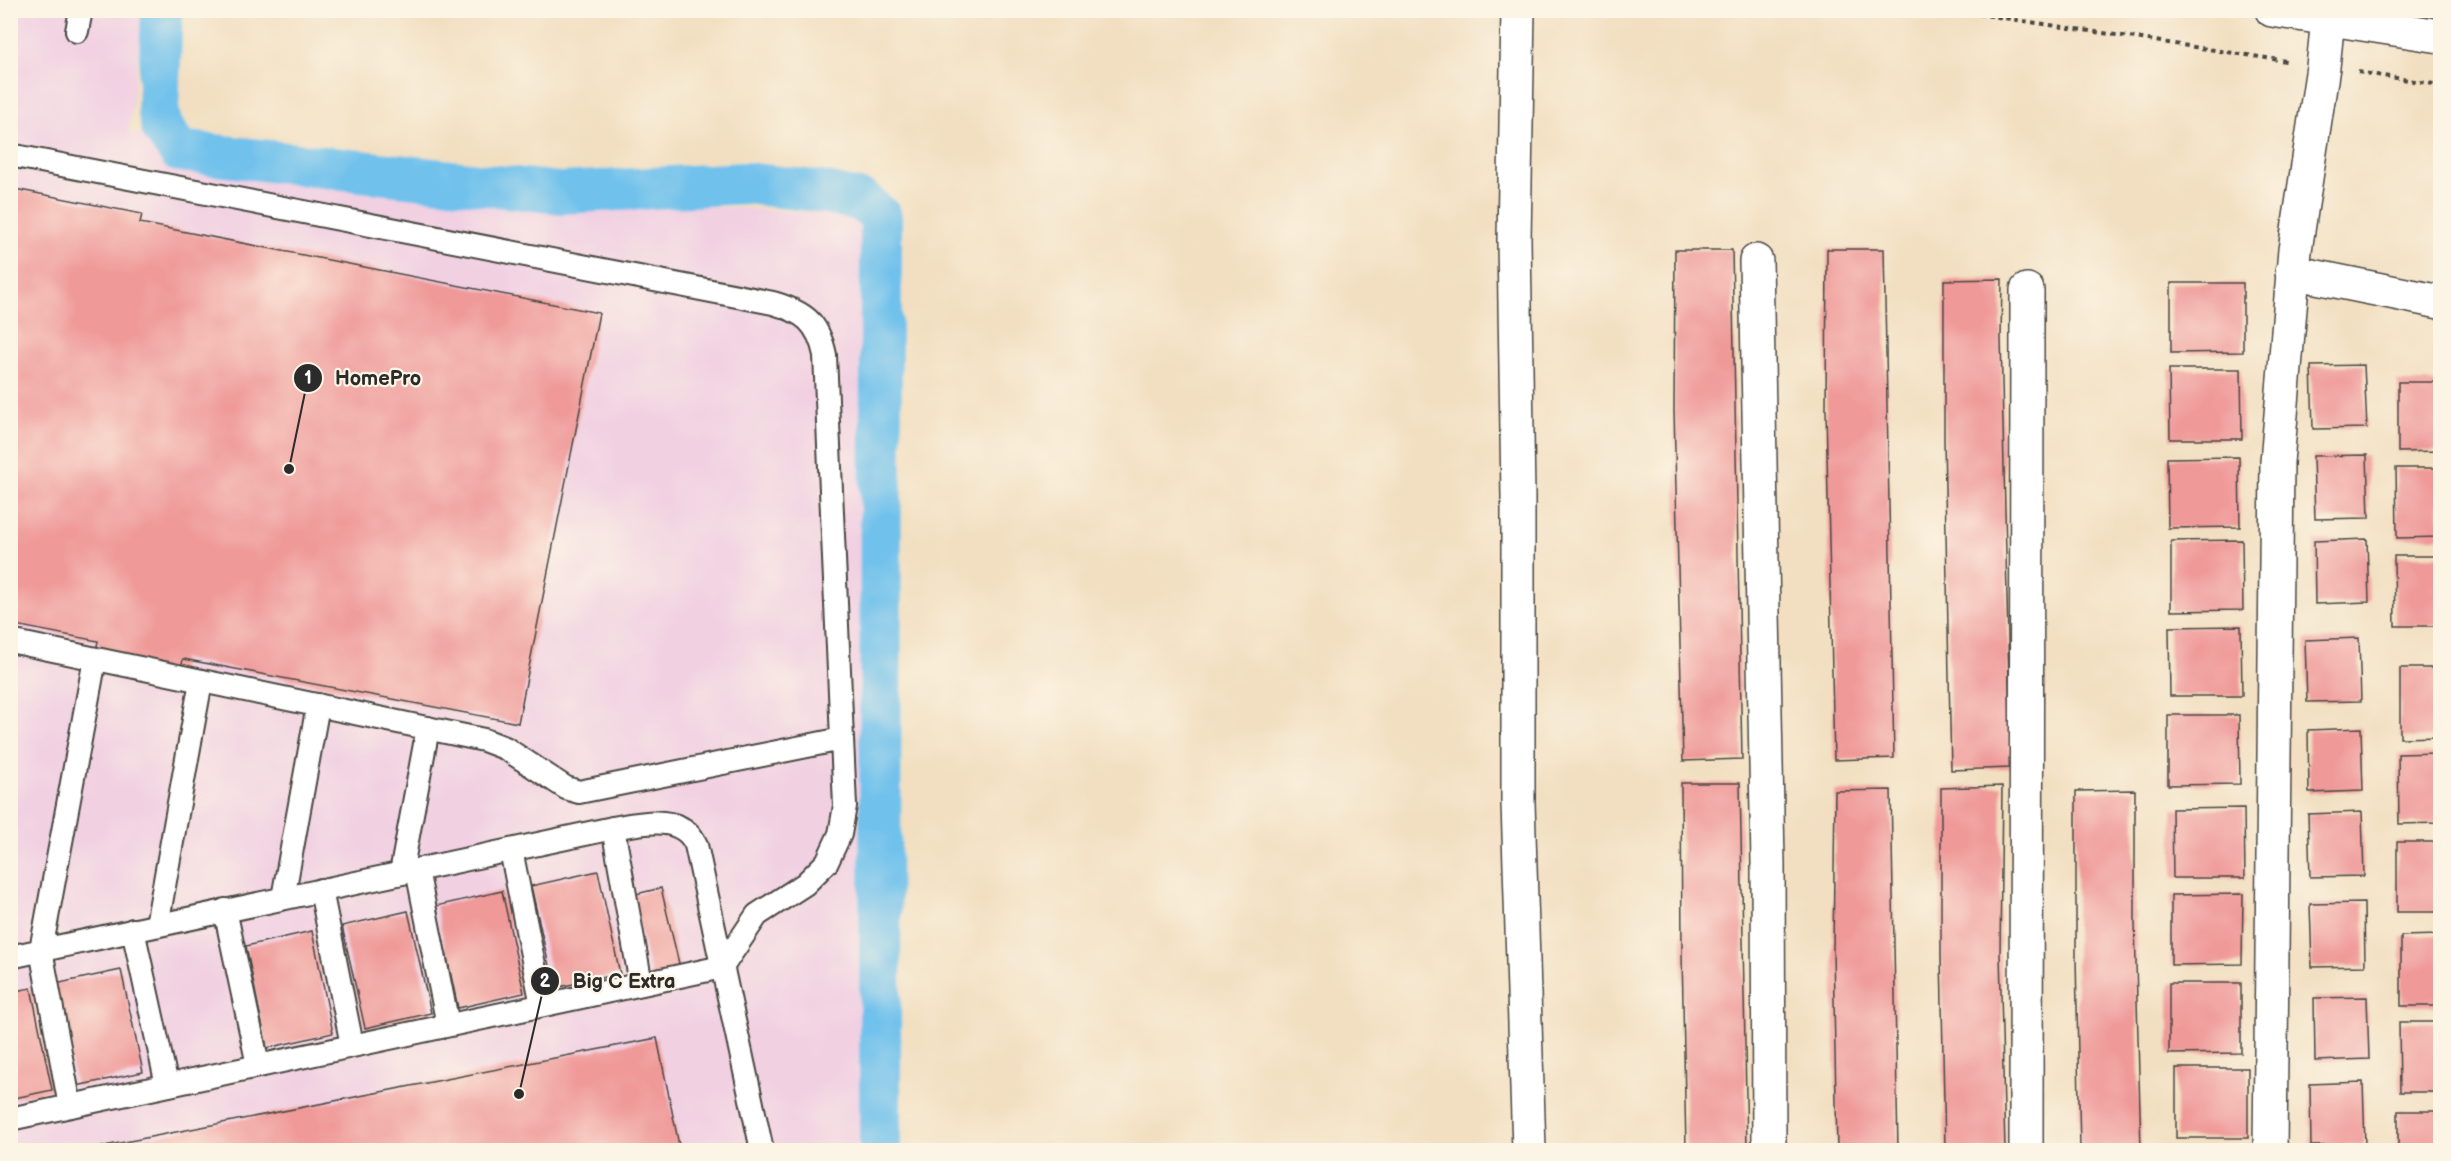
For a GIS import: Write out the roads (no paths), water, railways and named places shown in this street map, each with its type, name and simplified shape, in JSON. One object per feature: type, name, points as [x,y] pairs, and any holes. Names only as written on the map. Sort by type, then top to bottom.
[{"type":"street","points":[[1518,10],[1514,240],[1518,496],[1518,803],[1529,1150]]},
{"type":"street","points":[[2272,10],[2440,36]]},
{"type":"street","points":[[2270,1150],[2277,462],[2292,272],[2323,67],[2328,19]]},
{"type":"street","points":[[1756,261],[1768,863],[1769,1150]]},
{"type":"street","points":[[2292,272],[2440,302]]},
{"type":"street","points":[[2026,1150],[2027,290]]},
{"type":"lane","points":[[10,155],[773,303],[804,314],[817,330],[825,355],[845,794],[844,820],[827,862],[805,884],[757,915],[722,967],[10,1119]]},
{"type":"lane","points":[[10,641],[498,744],[566,788],[579,792],[842,738]]},
{"type":"lane","points":[[70,1106],[41,950],[94,659]]},
{"type":"lane","points":[[157,925],[201,681]]},
{"type":"lane","points":[[283,898],[318,705]]},
{"type":"lane","points":[[428,728],[409,871],[448,1025]]},
{"type":"lane","points":[[10,957],[613,828],[658,823],[680,827],[688,831],[696,845],[762,1150]]},
{"type":"lane","points":[[613,828],[641,984]]},
{"type":"lane","points":[[511,850],[542,1005]]},
{"type":"lane","points":[[321,890],[352,1045]]},
{"type":"lane","points":[[225,910],[258,1065]]},
{"type":"lane","points":[[134,930],[167,1085]]},
{"type":"waterway","points":[[162,10],[158,109],[162,127],[179,151],[561,193],[745,183],[816,191],[863,201],[881,217],[880,1150]]},
{"type":"place","name":"HomePro","points":[[289,469]]},
{"type":"place","name":"Big C Extra","points":[[519,1094]]}]
